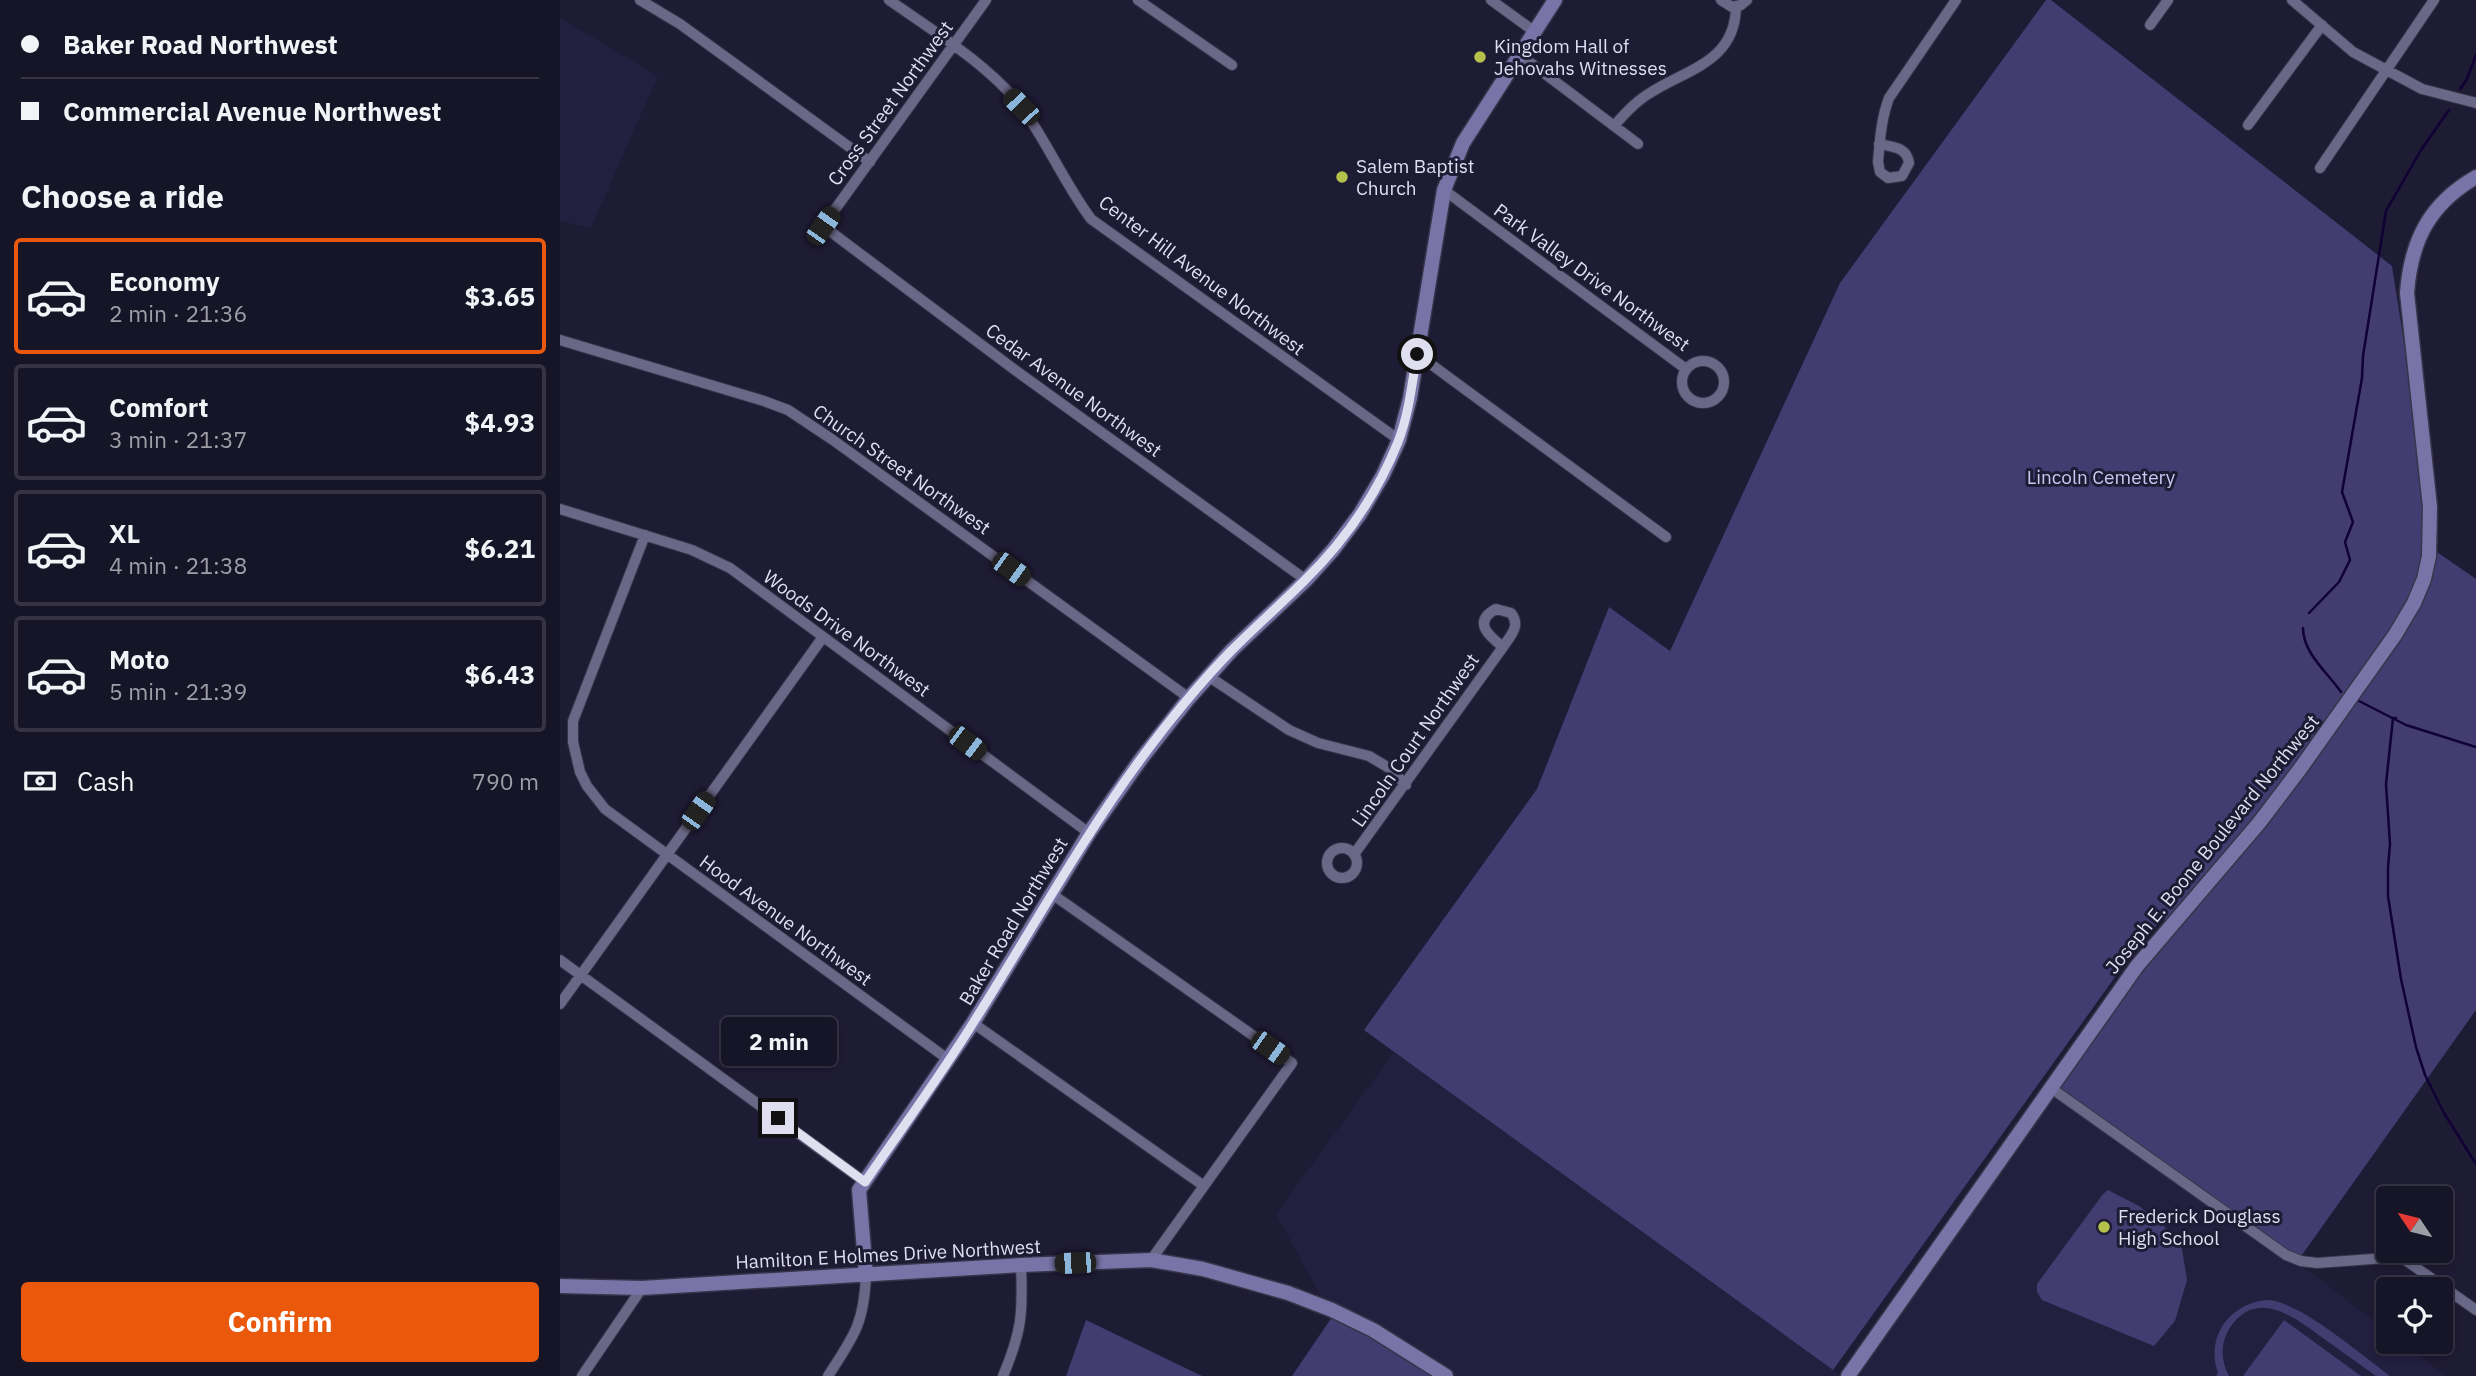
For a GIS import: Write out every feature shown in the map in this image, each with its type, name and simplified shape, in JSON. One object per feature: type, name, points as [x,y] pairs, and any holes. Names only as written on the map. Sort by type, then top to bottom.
[{"type":"main road","name":"Baker Road Northwest","points":[[866,1275],[859,1190],[974,1023],[1089,833],[1141,759],[1189,698],[1232,650],[1306,580],[1333,550],[1360,514],[1383,475],[1399,440],[1410,398],[1444,190],[1464,143],[1555,0]]},
{"type":"main road","name":"Joseph E. Boone Boulevard Northwest","points":[[1848,1376],[2137,966],[2259,823],[2395,635],[2414,603],[2424,579],[2429,556],[2430,507],[2407,293],[2410,263],[2419,235],[2433,213],[2449,196],[2476,177]]},
{"type":"main road","name":"Hamilton E Holmes Drive Northwest","points":[[560,1286],[642,1288],[1021,1265],[1151,1260],[1224,1274],[1288,1293],[1332,1310],[1373,1330],[1446,1376]]},
{"type":"street","points":[[640,0],[680,24],[870,162]]},
{"type":"street","name":"Center Hill Avenue Northwest","points":[[889,0],[995,79],[1021,107],[1091,219],[1399,440]]},
{"type":"street","name":"Cross Street Northwest","points":[[823,226],[986,0]]},
{"type":"street","points":[[1139,0],[1232,65]]},
{"type":"street","points":[[1491,0],[1535,32]]},
{"type":"street","points":[[1721,0],[1736,7],[1746,0]]},
{"type":"street","points":[[1879,144],[1884,111],[1889,98],[1956,0]]},
{"type":"street","points":[[2150,25],[2168,0]]},
{"type":"street","points":[[2291,0],[2353,52],[2423,89],[2476,103]]},
{"type":"street","points":[[2320,168],[2434,0]]},
{"type":"street","points":[[1614,126],[1647,94],[1695,71],[1713,58],[1732,31],[1736,7]]},
{"type":"street","points":[[2248,125],[2322,25]]},
{"type":"street","points":[[1520,55],[1638,144]]},
{"type":"street","name":"Park Valley Drive Northwest","points":[[1444,190],[1686,369]]},
{"type":"street","name":"Cedar Avenue Northwest","points":[[823,226],[1026,378],[1306,580]]},
{"type":"street","name":"Church Street Northwest","points":[[560,340],[788,410],[834,440],[1189,698]]},
{"type":"street","points":[[1417,354],[1666,537]]},
{"type":"street","points":[[1698,361],[1712,363],[1722,372],[1724,379],[1721,393],[1710,402],[1690,399],[1682,388],[1681,381],[1686,369],[1698,361]]},
{"type":"street","name":"Woods Drive Northwest","points":[[560,509],[692,550],[730,568],[1089,833]]},
{"type":"street","name":"Hood Avenue Northwest","points":[[645,535],[573,721],[573,742],[580,772],[605,809],[949,1059]]},
{"type":"street","points":[[560,1004],[823,636]]},
{"type":"street","name":"Lincoln Court Northwest","points":[[1355,853],[1503,647]]},
{"type":"street","points":[[1209,676],[1289,730],[1318,743],[1369,756],[1389,768],[1406,785]]},
{"type":"street","points":[[1052,894],[1292,1063],[1151,1260]]},
{"type":"street","points":[[560,960],[865,1182]]},
{"type":"street","points":[[974,1023],[1204,1186]]},
{"type":"street","points":[[2051,1088],[2286,1255],[2317,1263],[2404,1259],[2476,1310]]},
{"type":"street","points":[[1003,1376],[1020,1329],[1021,1265]]},
{"type":"street","name":"Baker Road Northwest","points":[[828,1376],[859,1324],[865,1304],[866,1275]]},
{"type":"street","points":[[582,1376],[642,1288]]},
{"type":"shaded area","points":[[560,18],[658,76],[591,228],[560,221]]},
{"type":"shaded area","points":[[1394,1052],[1841,1376],[1451,1376],[1332,1317],[1276,1214]]},
{"type":"shaded area","name":"Frederick Douglass High School","points":[[2057,1089],[2376,1322],[2376,1354],[2418,1354],[2446,1376],[1851,1376]]},
{"type":"green space","name":"Lincoln Cemetery","points":[[2046,0],[2051,0],[2392,266],[2437,552],[2476,579],[2476,1010],[2297,1262],[2057,1089],[2143,969],[2174,932],[2163,918],[2128,959],[1833,1370],[1364,1030],[1537,789],[1609,607],[1670,651],[1840,283]]},
{"type":"green space","points":[[2108,1190],[2139,1206],[2163,1225],[2182,1249],[2187,1280],[2175,1321],[2154,1346],[2042,1300],[2037,1292],[2037,1284]]},
{"type":"green space","points":[[2267,1300],[2280,1302],[2312,1319],[2390,1376],[2376,1376],[2290,1316],[2265,1308],[2252,1309],[2240,1316],[2229,1329],[2223,1352],[2229,1376],[2216,1376],[2218,1373],[2215,1347],[2224,1324],[2242,1308]]},
{"type":"green space","points":[[1332,1317],[1451,1376],[1292,1376]]},
{"type":"green space","points":[[1086,1320],[1202,1376],[1066,1376]]},
{"type":"green space","points":[[2284,1320],[2361,1376],[2243,1376]]},
{"type":"waterway","points":[[2460,89],[2476,55]]},
{"type":"waterway","points":[[2309,613],[2339,582],[2350,560],[2345,542],[2353,522],[2342,492],[2362,378],[2363,356],[2386,211],[2421,150],[2449,110]]},
{"type":"waterway","points":[[2303,628],[2311,654],[2341,692]]},
{"type":"waterway","points":[[2359,701],[2406,725],[2476,747]]},
{"type":"waterway","points":[[2396,718],[2393,718],[2386,784],[2390,844],[2388,896],[2401,979],[2425,1075],[2444,1113],[2476,1164]]},
{"type":"place","name":"Kingdom Hall of Jehovahs Witnesses","points":[[1480,57]]},
{"type":"place","name":"Salem Baptist Church","points":[[1342,177]]},
{"type":"place","name":"Frederick Douglass High School","points":[[2104,1227]]},
{"type":"route","points":[[778,1118],[865,1182],[974,1023],[1089,833],[1141,759],[1189,698],[1232,650],[1306,580],[1360,514],[1383,475],[1399,440],[1410,398],[1417,354]]}]
